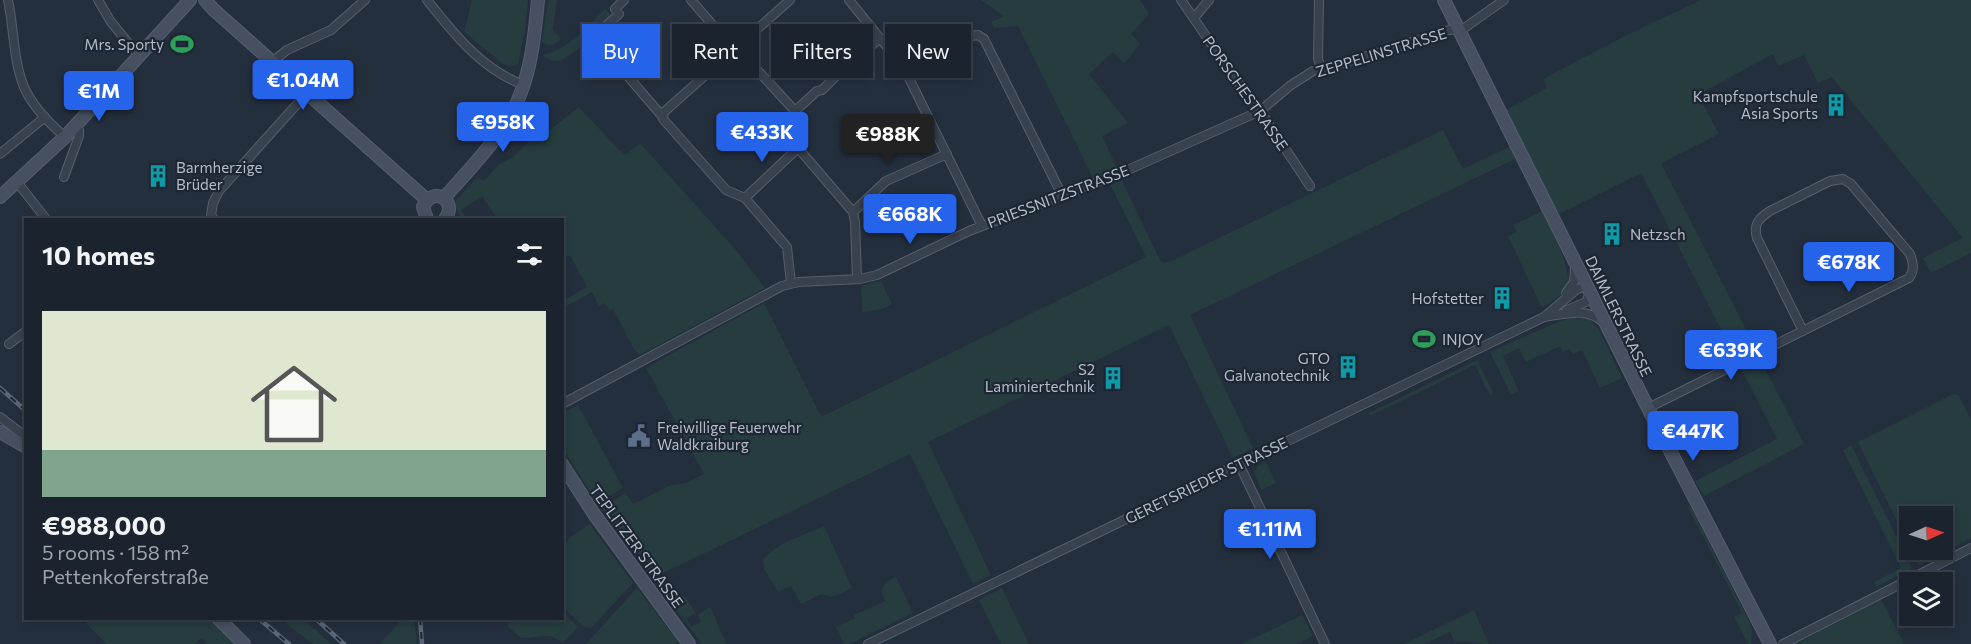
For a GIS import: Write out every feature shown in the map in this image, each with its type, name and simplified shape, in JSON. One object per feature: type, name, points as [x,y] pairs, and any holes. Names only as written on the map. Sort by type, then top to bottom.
[{"type":"street","points":[[8,0],[21,77],[34,106],[65,137]]},
{"type":"street","points":[[98,0],[111,22],[139,56]]},
{"type":"street","points":[[0,197],[65,137],[190,0]]},
{"type":"street","points":[[205,0],[427,200]]},
{"type":"street","points":[[272,62],[287,50],[332,30],[365,0]]},
{"type":"street","points":[[427,0],[469,49],[491,69],[524,85]]},
{"type":"street","points":[[444,198],[490,145],[516,103],[524,85],[532,48],[538,0]]},
{"type":"street","points":[[624,0],[615,9],[619,14],[594,37],[726,190],[745,198],[788,249],[791,283]]},
{"type":"street","points":[[691,0],[711,24]]},
{"type":"street","points":[[759,28],[790,0]]},
{"type":"street","points":[[849,0],[885,44]]},
{"type":"street","name":"PORSCHESTRASSE","points":[[1181,0],[1310,186]]},
{"type":"street","points":[[1194,18],[1209,0]]},
{"type":"street","points":[[1319,0],[1318,59],[1321,68]]},
{"type":"street","name":"DAIMLERSTRASSE","points":[[1444,0],[1769,644]]},
{"type":"street","name":"ZEPPELINSTRASSE","points":[[1260,111],[1300,78],[1321,68],[1378,53],[1449,30],[1459,30],[1467,27],[1504,0]]},
{"type":"street","points":[[971,36],[981,37],[986,42],[1062,195]]},
{"type":"street","points":[[795,111],[880,38]]},
{"type":"street","points":[[759,75],[795,111],[798,147],[853,212],[857,279]]},
{"type":"street","points":[[663,118],[705,78]]},
{"type":"street","points":[[909,78],[981,226]]},
{"type":"street","points":[[213,218],[211,215],[213,203],[219,191],[307,93]]},
{"type":"street","name":"PRIESSNITZSTRASSE","points":[[564,403],[773,290],[791,283],[857,279],[877,275],[981,226],[1120,173],[1260,111]]},
{"type":"street","points":[[0,154],[45,117]]},
{"type":"street","points":[[64,177],[79,136],[79,130],[75,125]]},
{"type":"street","points":[[745,198],[798,147]]},
{"type":"street","points":[[853,212],[886,181],[946,154]]},
{"type":"street","points":[[1648,408],[1803,331],[1909,278],[1914,266],[1910,254],[1851,184],[1843,178],[1830,181],[1770,211],[1756,224],[1757,238],[1803,331]]},
{"type":"street","points":[[17,182],[45,218]]},
{"type":"street","points":[[426,218],[423,207],[427,200],[435,196],[444,198]]},
{"type":"street","points":[[444,198],[450,210],[446,218]]},
{"type":"street","name":"GERETSRIEDER STRASSE","points":[[1549,315],[1574,282],[1575,260]]},
{"type":"street","name":"GERETSRIEDER STRASSE","points":[[868,644],[1549,315],[1579,306],[1586,302],[1588,289],[1576,291],[1549,315]]},
{"type":"street","name":"GERETSRIEDER STRASSE","points":[[1549,315],[1582,313],[1593,315],[1607,326]]},
{"type":"street","points":[[9,344],[24,333]]},
{"type":"street","points":[[0,417],[24,435]]},
{"type":"street","points":[[0,432],[24,446]]},
{"type":"street","points":[[1239,464],[1325,644]]},
{"type":"street","name":"TEPLITZER STRASSE","points":[[564,467],[605,530],[689,644]]},
{"type":"street","points":[[1783,644],[1971,548]]},
{"type":"street","points":[[220,620],[244,644]]},
{"type":"green space","points":[[472,0],[528,0],[518,64],[504,65],[464,32]]},
{"type":"green space","points":[[548,0],[557,0],[553,30],[561,39],[550,45],[542,42]]},
{"type":"green space","points":[[981,0],[1140,0],[1148,15],[1131,34],[1140,43],[1124,64],[1113,52],[1089,74],[1128,123],[1102,136],[1117,168],[1093,178],[1018,26],[994,28],[991,22],[1004,16]]},
{"type":"green space","points":[[1701,0],[1971,0],[1971,253],[1931,273],[1923,258],[1963,238],[1832,77],[1818,83],[1804,55],[1778,66],[1773,54],[1698,95],[1719,134],[1661,163],[1753,343],[1733,353],[1641,173],[1559,214],[1506,110],[1547,88],[1543,79]]},
{"type":"green space","points":[[605,9],[612,17],[605,24],[590,24]]},
{"type":"green space","points":[[582,32],[582,45],[566,58],[558,61],[542,55],[560,49]]},
{"type":"green space","points":[[579,107],[626,155],[640,143],[735,249],[765,288],[640,355],[635,351],[613,309],[609,310],[605,303],[599,306],[592,292],[564,307],[564,300],[587,287],[571,257],[564,254],[564,218],[496,218],[482,196],[461,210],[466,218],[461,218],[456,208],[456,200],[475,180],[479,178],[484,181],[499,164],[512,158],[531,139],[551,129]]},
{"type":"green space","points":[[1443,130],[1463,169],[1511,146],[1517,158],[1190,315],[1253,448],[1233,458],[1169,325],[928,442],[991,575],[973,584],[910,454],[653,578],[601,508],[626,493],[633,504],[671,485],[686,483],[704,474],[646,368],[764,303],[821,417],[1146,257],[1110,184],[1121,179],[1160,260],[1164,263]]},
{"type":"green space","points":[[1542,211],[1563,256],[1569,280],[1560,296],[1542,308],[1508,236],[1517,232],[1513,225]]},
{"type":"green space","points":[[881,281],[892,304],[882,309],[862,312],[861,286]]},
{"type":"green space","points":[[1571,318],[1589,319],[1598,328],[1622,378],[1600,388],[1582,350],[1573,354],[1570,349],[1563,352],[1560,346],[1526,362],[1519,348],[1503,356],[1519,391],[1511,395],[1490,352]]},
{"type":"green space","points":[[1760,359],[1804,444],[1704,496],[1695,481],[1777,439],[1741,368]]},
{"type":"green space","points":[[1477,360],[1493,392],[1490,396],[1475,365],[1370,416],[1369,413]]},
{"type":"green space","points":[[1953,394],[1959,396],[1971,420],[1971,538],[1953,547],[1953,506],[1899,506],[1899,526],[1858,442]]},
{"type":"green space","points":[[578,405],[623,488],[597,503],[564,450],[564,412]]},
{"type":"green space","points":[[1851,445],[1899,542],[1899,560],[1908,560],[1912,568],[1899,572],[1899,575],[1876,587],[1874,582],[1901,568],[1843,450]]},
{"type":"green space","points":[[1266,462],[1276,483],[1261,490],[1254,472],[1258,466]]},
{"type":"green space","points":[[1690,506],[1747,617],[1752,630],[1751,644],[1748,644],[1734,617],[1742,613],[1688,507]]},
{"type":"green space","points":[[590,524],[633,583],[591,628],[584,627],[564,608],[564,545]]},
{"type":"green space","points":[[824,526],[852,588],[833,597],[821,594],[801,604],[791,586],[778,592],[764,569],[763,560],[783,544]]},
{"type":"green space","points":[[1916,560],[1929,560],[1919,565]]},
{"type":"green space","points":[[896,577],[913,613],[849,644],[844,644],[836,627],[855,618],[854,615],[885,601],[881,592],[886,582]]},
{"type":"green space","points":[[637,588],[678,641],[675,644],[586,644]]},
{"type":"green space","points":[[1002,588],[1029,644],[1001,644],[979,600]]},
{"type":"green space","points":[[679,594],[686,598],[696,613],[686,618],[691,627],[701,622],[698,615],[710,607],[727,644],[702,644],[667,597]]},
{"type":"green space","points":[[1881,599],[1904,644],[1798,644],[1802,641]]},
{"type":"green space","points":[[1474,610],[1489,644],[1455,642],[1450,632],[1424,644],[1404,644]]},
{"type":"green space","points":[[564,613],[578,627],[563,643],[547,636],[521,638],[507,626],[510,620],[564,620]]},
{"type":"green space","points":[[1302,615],[1313,636],[1296,644],[1242,644]]},
{"type":"green space","points":[[85,620],[213,620],[238,644],[207,644],[202,638],[195,644],[106,644]]},
{"type":"green space","points":[[282,620],[304,620],[331,644],[313,644]]},
{"type":"green space","points":[[401,620],[414,620],[417,644],[380,644]]},
{"type":"railway","points":[[0,388],[24,409]]},
{"type":"railway","points":[[260,620],[289,644]]},
{"type":"railway","points":[[317,620],[344,644]]},
{"type":"railway","points":[[420,620],[422,644]]},
{"type":"place","name":"Mrs. Sporty","points":[[182,44]]},
{"type":"place","name":"Kampfsportschule Asia Sports","points":[[1836,105]]},
{"type":"place","name":"Barmherzige Brüder","points":[[158,176]]},
{"type":"place","name":"Netzsch","points":[[1612,234]]},
{"type":"place","name":"Hofstetter","points":[[1502,298]]},
{"type":"place","name":"INJOY","points":[[1424,339]]},
{"type":"place","name":"GTO Galvanotechnik","points":[[1348,367]]},
{"type":"place","name":"S2 Laminiertechnik","points":[[1113,378]]},
{"type":"place","name":"Freiwillige Feuerwehr Waldkraiburg","points":[[639,436]]}]
